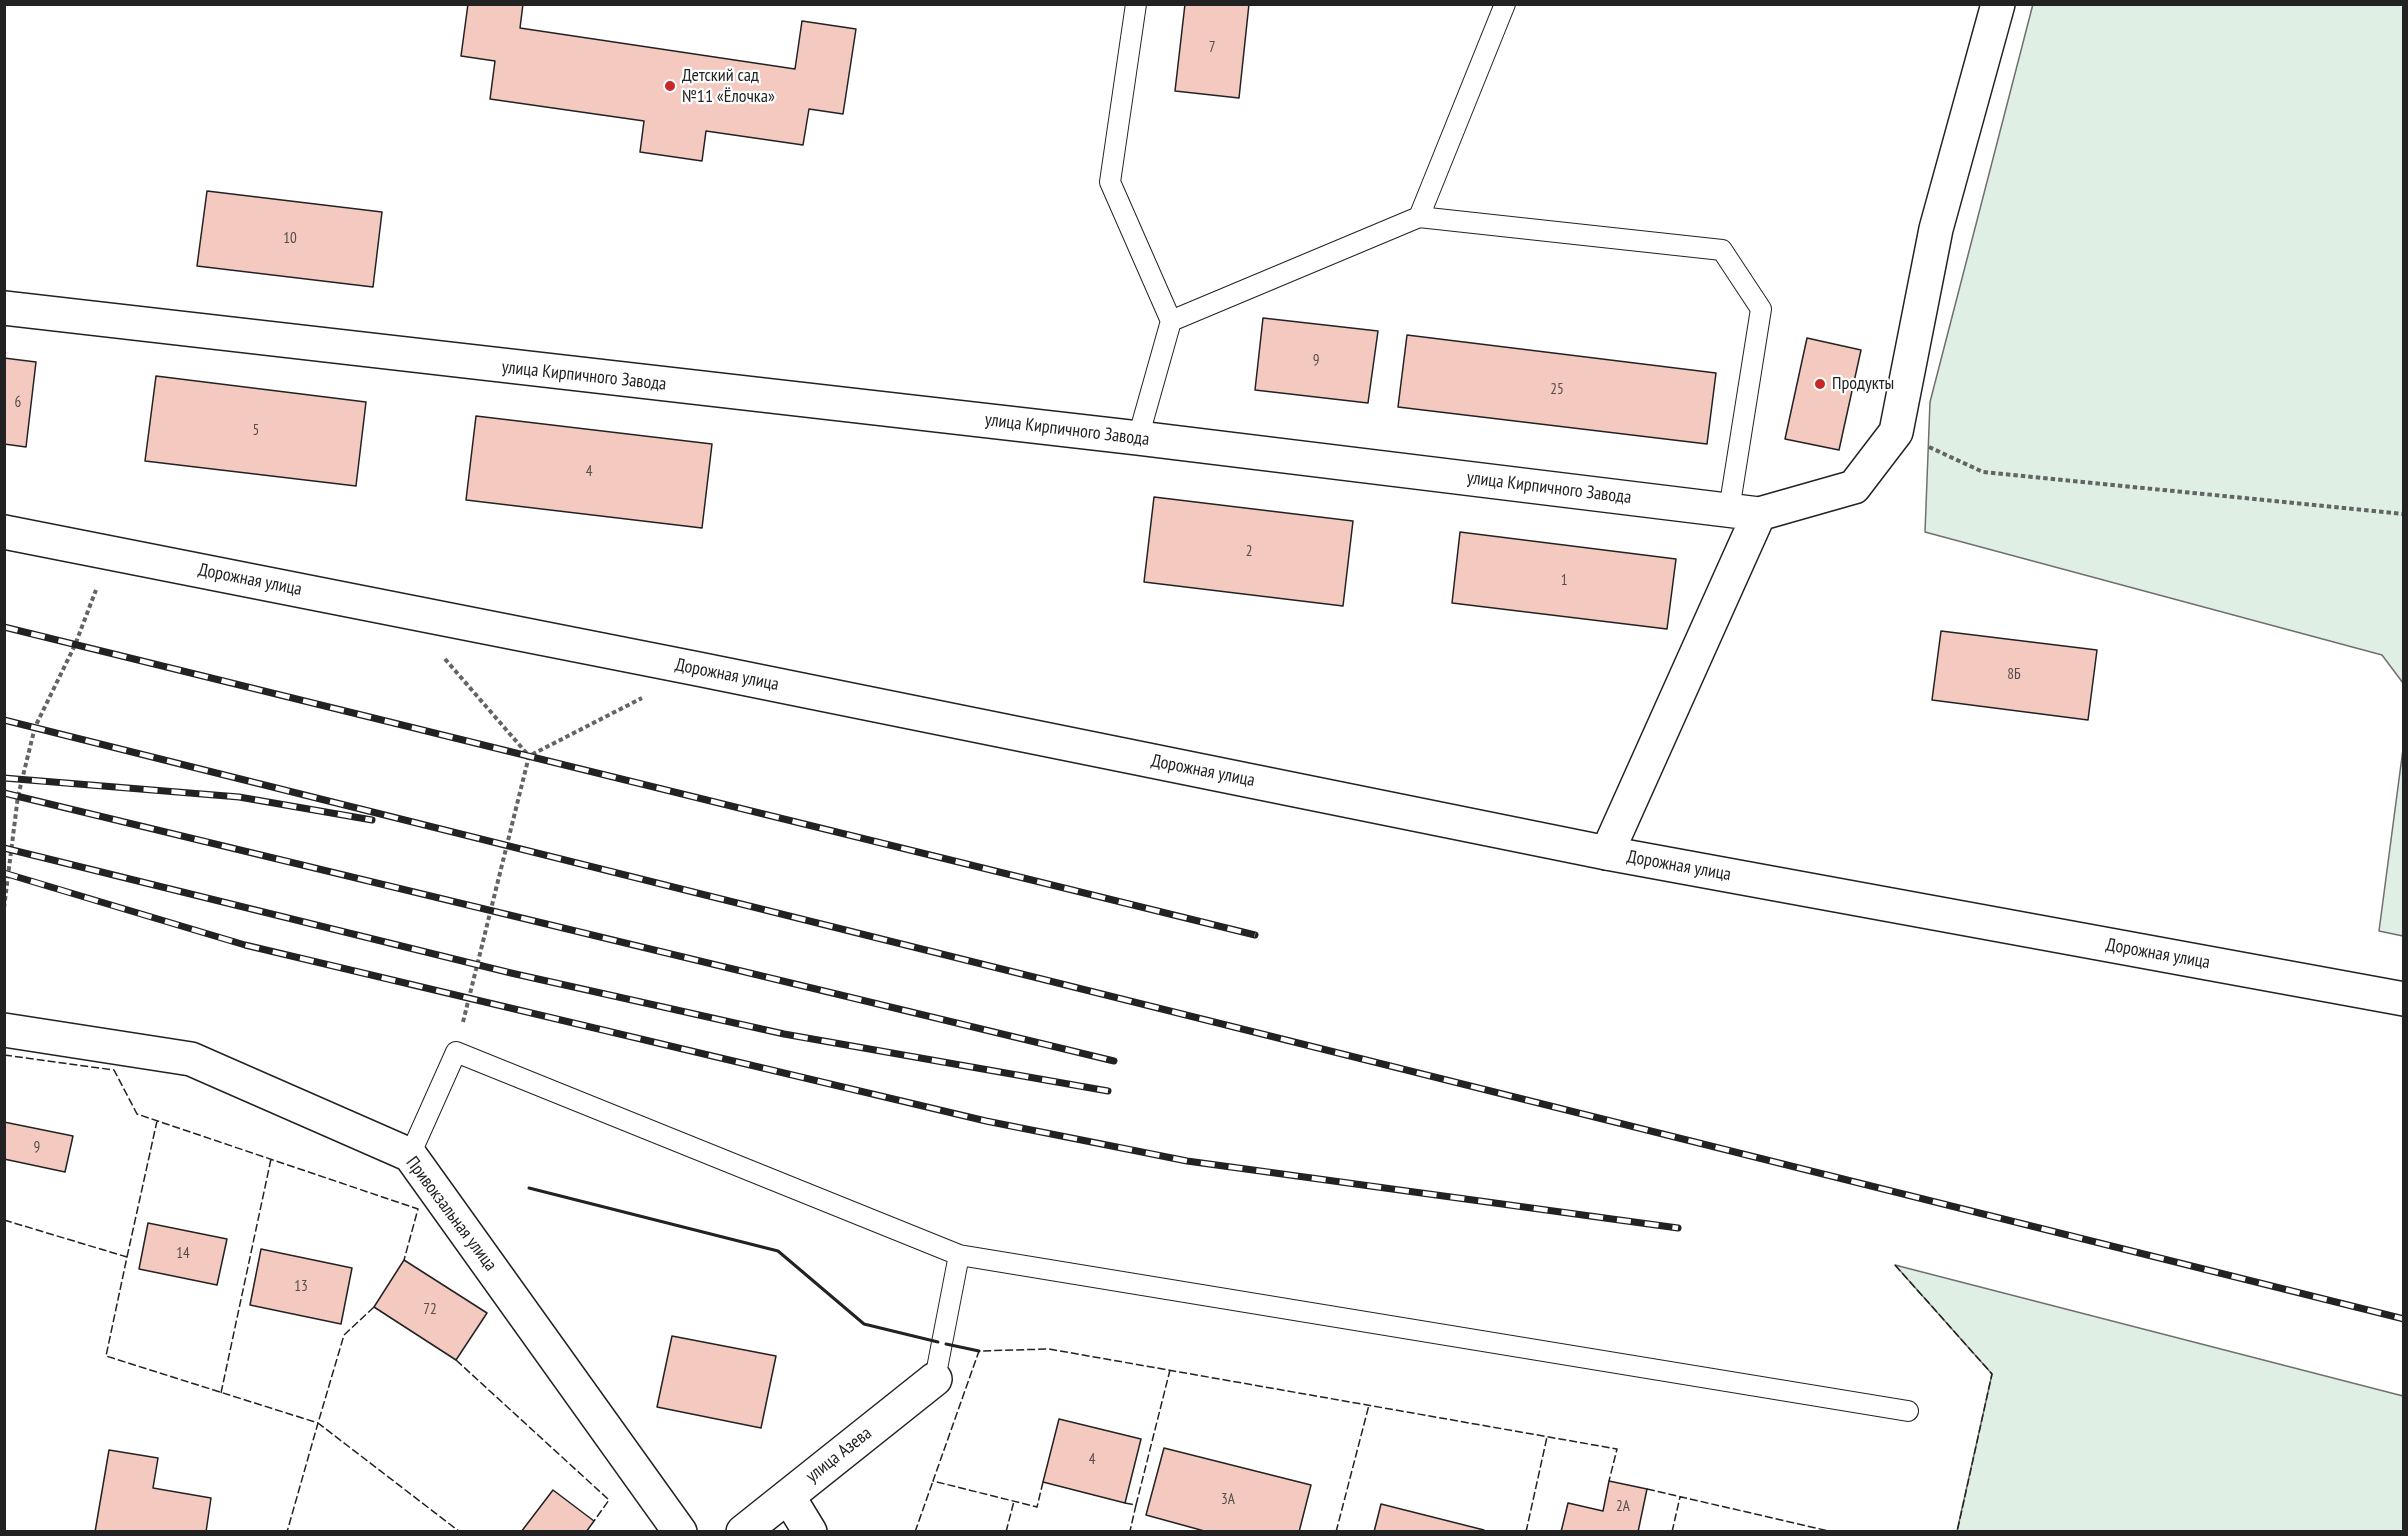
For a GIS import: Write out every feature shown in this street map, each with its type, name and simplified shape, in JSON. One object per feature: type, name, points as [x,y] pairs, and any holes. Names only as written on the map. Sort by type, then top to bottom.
[{"type":"street","points":[[1606,853],[1744,512],[1854,487],[1896,432],[1936,229],[1998,4]]},
{"type":"street","name":"улица Кирпичного Завода","points":[[4,309],[1138,438],[1744,512]]},
{"type":"street","name":"Дорожная улица","points":[[4,532],[1606,853],[2403,999]]},
{"type":"street","name":"Привокзальная улица","points":[[4,1030],[191,1059],[410,1155],[680,1532]]},
{"type":"street","name":"улица Азева","points":[[743,1532],[935,1379]]},
{"type":"street","points":[[788,1496],[810,1532]]},
{"type":"lane","points":[[1136,4],[1110,182],[1171,321],[1138,438]]},
{"type":"lane","points":[[1419,217],[1505,4]]},
{"type":"lane","points":[[1171,321],[1419,217],[1722,250],[1761,309],[1744,512]]},
{"type":"lane","points":[[410,1155],[456,1052],[959,1255],[1908,1411]]},
{"type":"lane","points":[[935,1379],[959,1255]]},
{"type":"path","points":[[1896,432],[1983,472],[2403,514]]},
{"type":"path","points":[[402,611],[529,756]]},
{"type":"path","points":[[4,908],[18,796],[35,727],[75,645],[87,612]]},
{"type":"path","points":[[456,1052],[529,756],[645,696]]},
{"type":"green space","points":[[2033,4],[2403,5],[2403,683],[2382,655],[1925,532],[1930,402]]},
{"type":"green space","points":[[2403,749],[2403,936],[2379,931]]},
{"type":"green space","points":[[1895,1265],[2403,1396],[2403,1531],[1957,1531],[1992,1374]]},
{"type":"building","points":[[468,4],[523,4],[520,28],[795,69],[802,21],[856,29],[843,114],[809,109],[803,145],[706,131],[702,161],[640,152],[644,121],[490,99],[495,61],[461,56]]},
{"type":"building","points":[[1185,4],[1249,4],[1239,98],[1175,91]]},
{"type":"building","points":[[207,191],[382,212],[373,287],[197,266]]},
{"type":"building","points":[[1263,318],[1378,331],[1368,403],[1255,390]]},
{"type":"building","points":[[1407,335],[1716,373],[1707,444],[1398,407]]},
{"type":"building","points":[[1807,338],[1861,350],[1839,450],[1785,439]]},
{"type":"building","points":[[4,358],[36,362],[26,447],[4,444]]},
{"type":"building","points":[[156,376],[366,402],[356,486],[145,461]]},
{"type":"building","points":[[476,416],[712,444],[702,528],[466,500]]},
{"type":"building","points":[[1154,497],[1353,521],[1343,606],[1144,582]]},
{"type":"building","points":[[1460,532],[1676,559],[1667,629],[1452,603]]},
{"type":"building","points":[[1941,631],[2097,650],[2088,720],[1932,700]]},
{"type":"building","points":[[4,1122],[73,1136],[65,1172],[4,1159]]},
{"type":"building","points":[[148,1223],[227,1239],[217,1285],[139,1269]]},
{"type":"building","points":[[261,1249],[352,1268],[341,1324],[250,1305]]},
{"type":"building","points":[[404,1260],[487,1313],[456,1360],[374,1307]]},
{"type":"building","points":[[672,1336],[776,1356],[761,1428],[657,1407]]},
{"type":"building","points":[[1059,1419],[1141,1439],[1125,1503],[1043,1482]]},
{"type":"building","points":[[1164,1448],[1311,1485],[1299,1532],[1208,1532],[1146,1515]]},
{"type":"building","points":[[109,1450],[158,1458],[153,1488],[211,1498],[206,1532],[95,1532]]},
{"type":"building","points":[[1609,1481],[1647,1489],[1638,1532],[1561,1532],[1568,1503],[1603,1511]]},
{"type":"building","points":[[553,1490],[594,1521],[586,1532],[521,1532]]},
{"type":"building","points":[[1381,1504],[1484,1530],[1484,1532],[1374,1532]]},
{"type":"railway","points":[[4,627],[1255,935]]},
{"type":"railway","points":[[4,720],[2404,1319]]},
{"type":"railway","points":[[4,778],[239,797],[372,820]]},
{"type":"railway","points":[[4,793],[1114,1061]]},
{"type":"railway","points":[[4,848],[511,973],[784,1034],[1108,1091]]},
{"type":"railway","points":[[4,873],[245,945],[986,1121],[1187,1161],[1678,1228]]},
{"type":"fence","points":[[4,1055],[114,1070],[137,1114],[418,1209],[404,1260]]},
{"type":"fence","points":[[127,1257],[157,1121]]},
{"type":"fence","points":[[221,1393],[271,1159]]},
{"type":"fence","points":[[4,1220],[127,1257],[106,1356],[318,1423],[287,1532]]},
{"type":"fence","points":[[1895,1265],[1992,1374],[1957,1532]]},
{"type":"fence","points":[[374,1307],[344,1335],[318,1423],[460,1532]]},
{"type":"fence","points":[[1043,1482],[1037,1507],[933,1481],[979,1351],[1049,1349],[1617,1449],[1609,1481]]},
{"type":"fence","points":[[456,1360],[609,1500],[594,1521]]},
{"type":"fence","points":[[1136,1505],[1170,1370]]},
{"type":"fence","points":[[1336,1532],[1369,1405]]},
{"type":"fence","points":[[1526,1532],[1547,1437]]},
{"type":"fence","points":[[915,1532],[933,1481]]},
{"type":"fence","points":[[1647,1489],[1833,1532]]},
{"type":"fence","points":[[1672,1532],[1680,1497]]},
{"type":"fence","points":[[1006,1532],[1014,1501]]},
{"type":"fence","points":[[1125,1503],[1136,1505],[1130,1531],[1132,1532]]},
{"type":"wall","points":[[529,1188],[778,1251],[864,1324],[938,1342]]},
{"type":"wall","points":[[946,1344],[979,1351]]},
{"type":"place","name":"Детский сад №11 «Ёлочка»","points":[[670,86]]},
{"type":"place","name":"Продукты","points":[[1820,384]]}]
